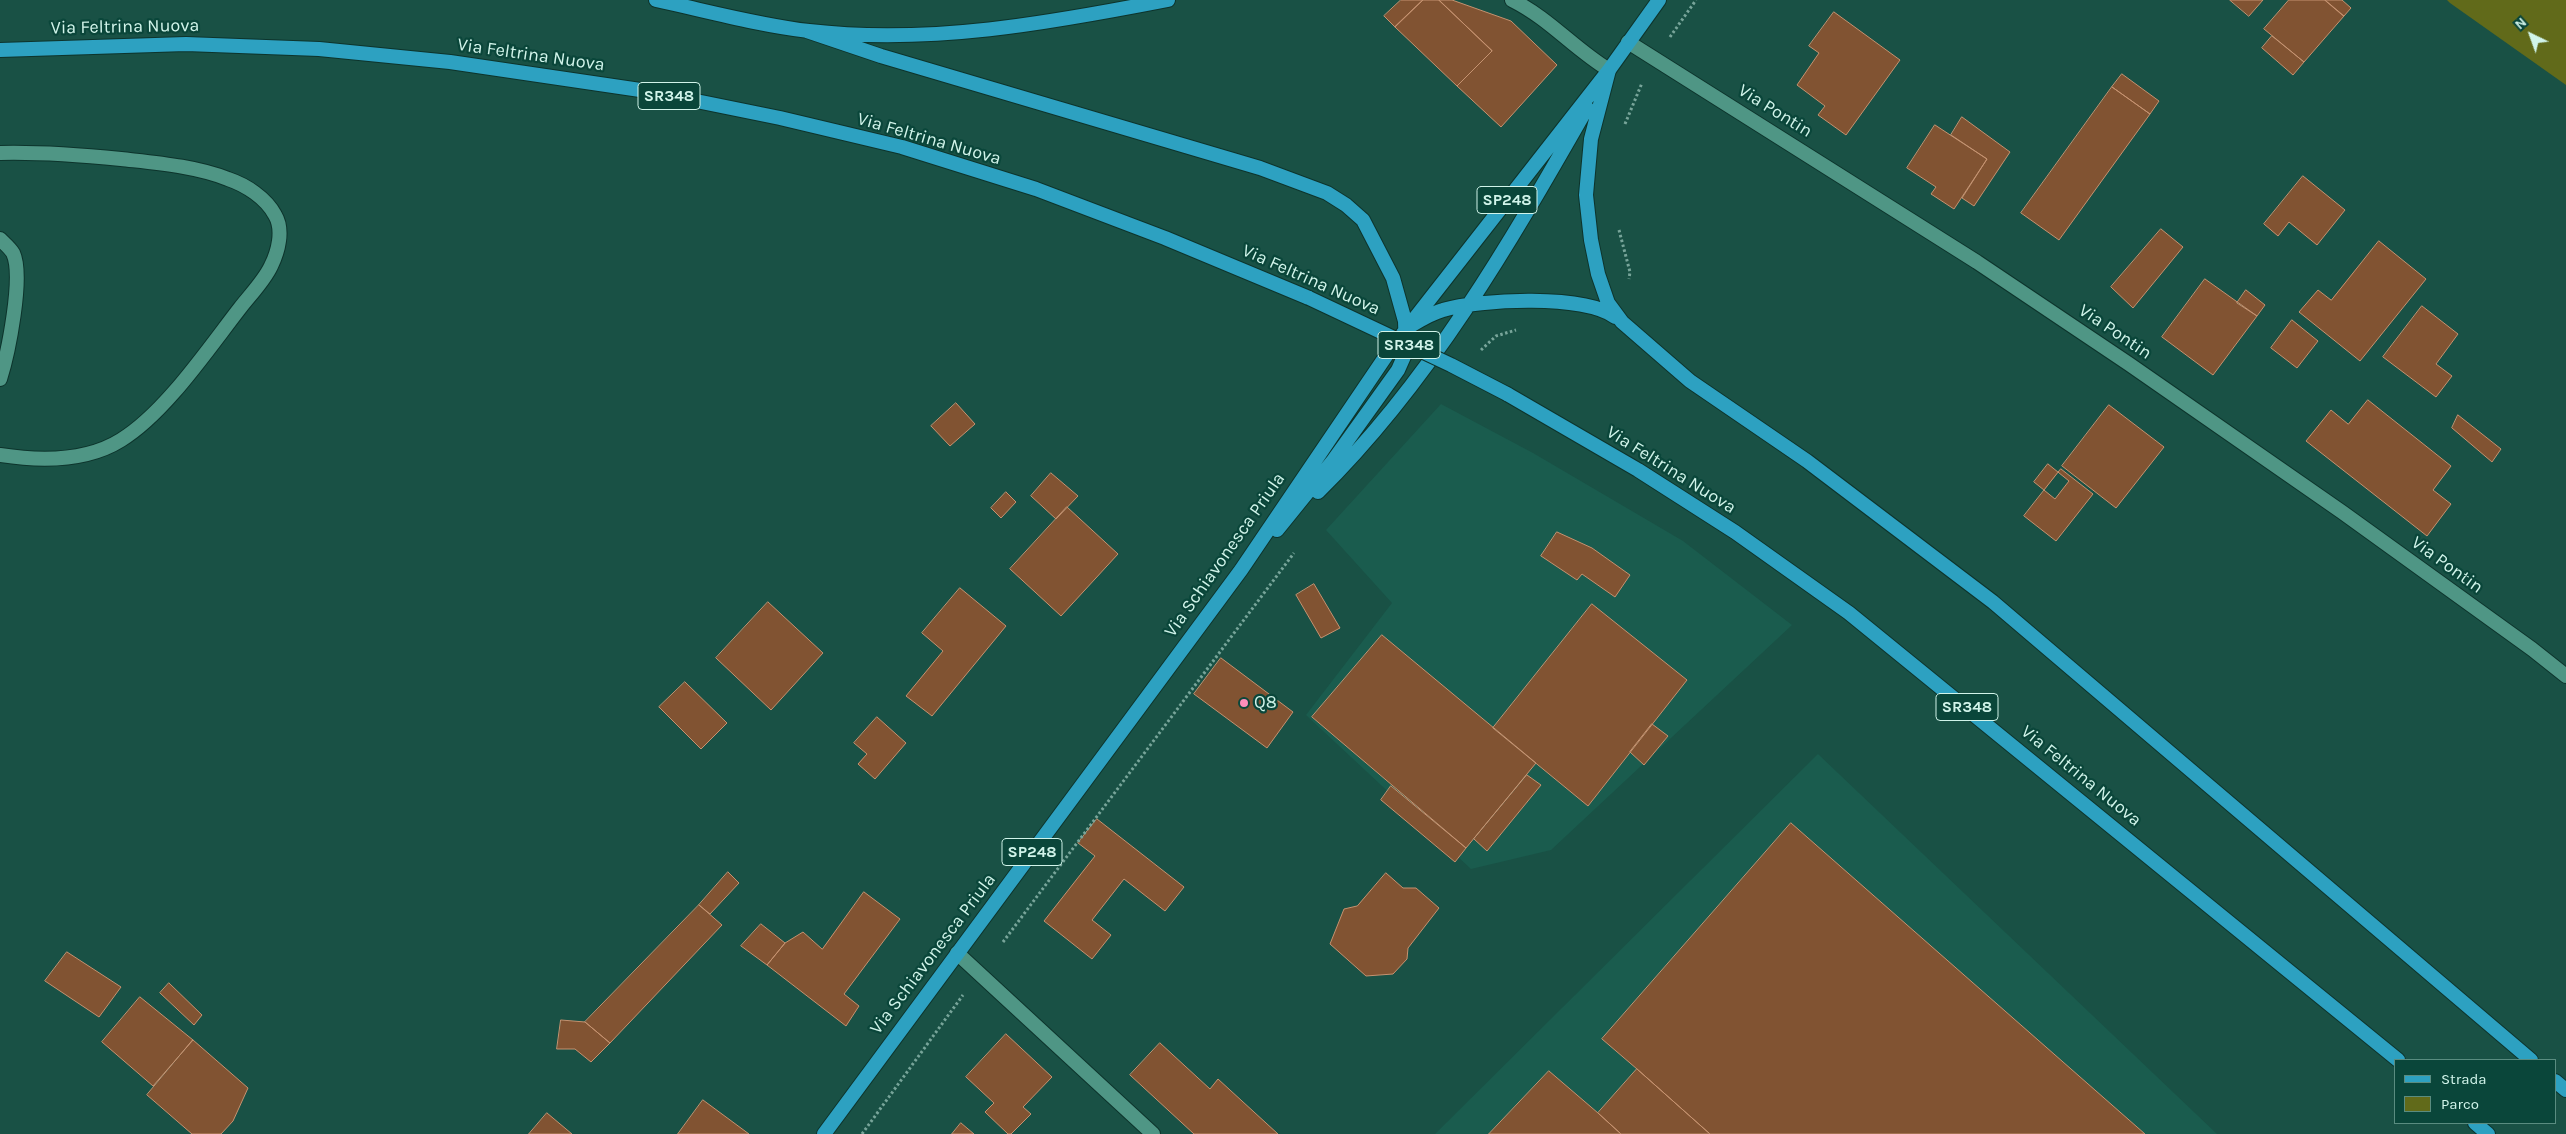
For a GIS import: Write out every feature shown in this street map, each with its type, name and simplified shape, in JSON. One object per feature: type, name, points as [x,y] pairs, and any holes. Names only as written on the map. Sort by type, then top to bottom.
[{"type":"main road","points":[[656,0],[807,31],[882,56],[1260,168],[1327,193],[1356,212],[1370,231],[1393,278],[1406,329],[1407,346],[1402,364],[1332,462],[1266,543]]},
{"type":"main road","points":[[807,31],[869,35],[974,31],[1036,23],[1168,0]]},
{"type":"main road","name":"Via Schiavonesca Priula","points":[[824,1134],[1241,570],[1406,329],[1609,70],[1659,0]]},
{"type":"main road","name":"Via Feltrina Nuova","points":[[0,50],[186,44],[319,49],[479,65],[647,91],[780,118],[902,148],[1036,189],[1165,238],[1309,298],[1451,365],[1507,394],[1638,470],[1736,532],[1849,613],[2397,1059]]},
{"type":"main road","points":[[1241,570],[1369,439],[1467,306],[1535,199],[1609,70]]},
{"type":"main road","points":[[1609,70],[1591,139],[1586,195],[1598,274],[1608,302],[1622,322]]},
{"type":"main road","points":[[1406,329],[1433,313],[1467,306],[1530,301],[1600,307],[1622,322],[1690,381],[1806,462],[1993,602],[2530,1059]]},
{"type":"main road","points":[[2556,1082],[2566,1090]]},
{"type":"main road","points":[[2476,1124],[2488,1134]]},
{"type":"street","points":[[1512,0],[1547,20],[1580,52],[1609,70]]},
{"type":"street","name":"Via Pontin","points":[[1628,42],[1912,220],[2129,364],[2350,518],[2532,649],[2566,676]]},
{"type":"street","points":[[0,153],[42,152],[138,161],[182,167],[229,179],[259,195],[276,216],[280,241],[271,267],[209,348],[162,405],[121,440],[88,454],[46,460],[0,455]]},
{"type":"street","points":[[0,239],[13,254],[17,289],[10,337],[0,379]]},
{"type":"street","points":[[957,953],[980,972],[1153,1134]]},
{"type":"path","points":[[1668,40],[1696,0]]},
{"type":"path","points":[[1624,125],[1643,81]]},
{"type":"path","points":[[1619,226],[1627,260]]},
{"type":"path","points":[[1477,353],[1496,336],[1519,329]]},
{"type":"path","points":[[862,1134],[980,972],[1296,550]]},
{"type":"shaded area","points":[[1441,404],[1533,453],[1683,541],[1792,625],[1551,850],[1471,869],[1306,715],[1392,603],[1326,530]]},
{"type":"shaded area","points":[[1818,754],[2217,1134],[1435,1134]]},
{"type":"green space","points":[[2447,0],[2566,0],[2566,85],[2450,3]]},
{"type":"building","points":[[1401,0],[1423,0],[1395,27],[1384,16]]},
{"type":"building","points":[[1423,0],[1439,0],[1492,51],[1457,86],[1395,27]]},
{"type":"building","points":[[1439,0],[1452,0],[1511,21],[1557,65],[1501,127],[1457,86],[1492,51]]},
{"type":"building","points":[[2230,0],[2263,0],[2249,16]]},
{"type":"building","points":[[2289,0],[2325,0],[2344,16],[2304,62],[2264,29]]},
{"type":"building","points":[[2325,0],[2342,0],[2351,8],[2344,16]]},
{"type":"building","points":[[1834,12],[1900,60],[1846,135],[1818,115],[1825,106],[1797,85],[1819,53],[1809,46]]},
{"type":"building","points":[[2272,36],[2304,62],[2293,75],[2262,48]]},
{"type":"building","points":[[2122,74],[2159,101],[2150,114],[2112,87]]},
{"type":"building","points":[[2112,87],[2150,114],[2059,240],[2021,213]]},
{"type":"building","points":[[1962,117],[2010,152],[1974,206],[1962,198],[1987,159],[1951,135]]},
{"type":"building","points":[[1935,125],[1987,159],[1954,209],[1931,194],[1936,187],[1907,168]]},
{"type":"building","points":[[2303,176],[2345,210],[2317,245],[2289,222],[2278,236],[2264,224]]},
{"type":"building","points":[[2161,229],[2183,247],[2133,308],[2111,287]]},
{"type":"building","points":[[2379,241],[2426,279],[2360,361],[2299,312],[2318,290],[2331,300]]},
{"type":"building","points":[[2205,279],[2257,316],[2213,375],[2162,337]]},
{"type":"building","points":[[2246,290],[2265,305],[2257,316],[2237,303]]},
{"type":"building","points":[[2422,306],[2458,334],[2436,364],[2452,376],[2436,397],[2383,357]]},
{"type":"building","points":[[2292,320],[2318,341],[2297,368],[2271,348]]},
{"type":"building","points":[[2368,400],[2451,466],[2433,490],[2451,504],[2427,536],[2306,441],[2331,410],[2348,424]]},
{"type":"building","points":[[956,403],[975,424],[950,446],[931,426]]},
{"type":"building","points":[[2109,405],[2164,447],[2116,508],[2062,466]]},
{"type":"building","points":[[2458,415],[2501,449],[2492,462],[2452,428]]},
{"type":"building","points":[[2048,464],[2069,481],[2055,499],[2034,482]]},
{"type":"building","points":[[2061,469],[2093,494],[2056,541],[2024,516]]},
{"type":"building","points":[[1051,473],[1078,496],[1056,519],[1031,496]]},
{"type":"building","points":[[1006,492],[1016,502],[1001,518],[991,508]]},
{"type":"building","points":[[1067,507],[1118,554],[1061,616],[1010,569]]},
{"type":"building","points":[[1557,532],[1592,548],[1630,575],[1615,597],[1582,574],[1577,580],[1541,556]]},
{"type":"building","points":[[1314,584],[1340,628],[1321,638],[1296,595]]},
{"type":"building","points":[[960,588],[1006,626],[932,716],[906,696],[943,651],[922,633]]},
{"type":"building","points":[[768,602],[823,653],[771,710],[716,658]]},
{"type":"building","points":[[1592,604],[1687,680],[1588,806],[1493,728]]},
{"type":"building","points":[[1382,635],[1536,763],[1466,848],[1312,717]]},
{"type":"building","name":"Q8","points":[[1221,658],[1293,712],[1267,748],[1194,694]]},
{"type":"building","points":[[685,682],[727,723],[701,749],[659,707]]},
{"type":"building","points":[[877,717],[906,743],[875,779],[858,764],[867,754],[854,743]]},
{"type":"building","points":[[1652,724],[1668,736],[1644,765],[1630,752]]},
{"type":"building","points":[[1527,775],[1541,785],[1487,851],[1474,839]]},
{"type":"building","points":[[1391,786],[1466,848],[1455,862],[1381,800]]},
{"type":"building","points":[[1097,819],[1184,887],[1165,911],[1124,879],[1092,920],[1111,935],[1092,959],[1044,921],[1095,856],[1078,843]]},
{"type":"building","points":[[1791,823],[2145,1134],[1710,1134],[1602,1039]]},
{"type":"building","points":[[728,872],[739,883],[710,914],[699,905]]},
{"type":"building","points":[[1386,873],[1403,888],[1416,888],[1439,908],[1408,948],[1407,959],[1393,974],[1366,976],[1330,944],[1344,909],[1357,906]]},
{"type":"building","points":[[864,892],[900,919],[844,994],[859,1006],[846,1026],[767,965],[785,943],[803,932],[822,949]]},
{"type":"building","points":[[699,905],[722,925],[610,1043],[585,1022]]},
{"type":"building","points":[[761,924],[785,943],[767,965],[741,946]]},
{"type":"building","points":[[67,952],[121,987],[99,1017],[45,981]]},
{"type":"building","points":[[169,983],[202,1015],[194,1025],[160,993]]},
{"type":"building","points":[[140,997],[193,1040],[153,1086],[102,1042]]},
{"type":"building","points":[[561,1020],[585,1022],[610,1043],[591,1062],[575,1049],[557,1049]]},
{"type":"building","points":[[1006,1034],[1052,1077],[1023,1107],[1031,1114],[1011,1134],[1008,1134],[985,1112],[994,1103],[966,1077]]},
{"type":"building","points":[[193,1040],[248,1088],[233,1121],[221,1134],[192,1134],[147,1095]]},
{"type":"building","points":[[1160,1043],[1210,1089],[1218,1079],[1278,1134],[1194,1134],[1130,1075]]},
{"type":"building","points":[[1637,1069],[1710,1134],[1621,1134],[1598,1113]]},
{"type":"building","points":[[1549,1071],[1598,1113],[1621,1134],[1489,1134]]},
{"type":"building","points":[[703,1100],[749,1134],[678,1134]]},
{"type":"building","points":[[547,1113],[572,1134],[529,1134]]},
{"type":"building","points":[[961,1123],[974,1134],[952,1134]]},
{"type":"place","name":"Q8","points":[[1244,703]]}]
